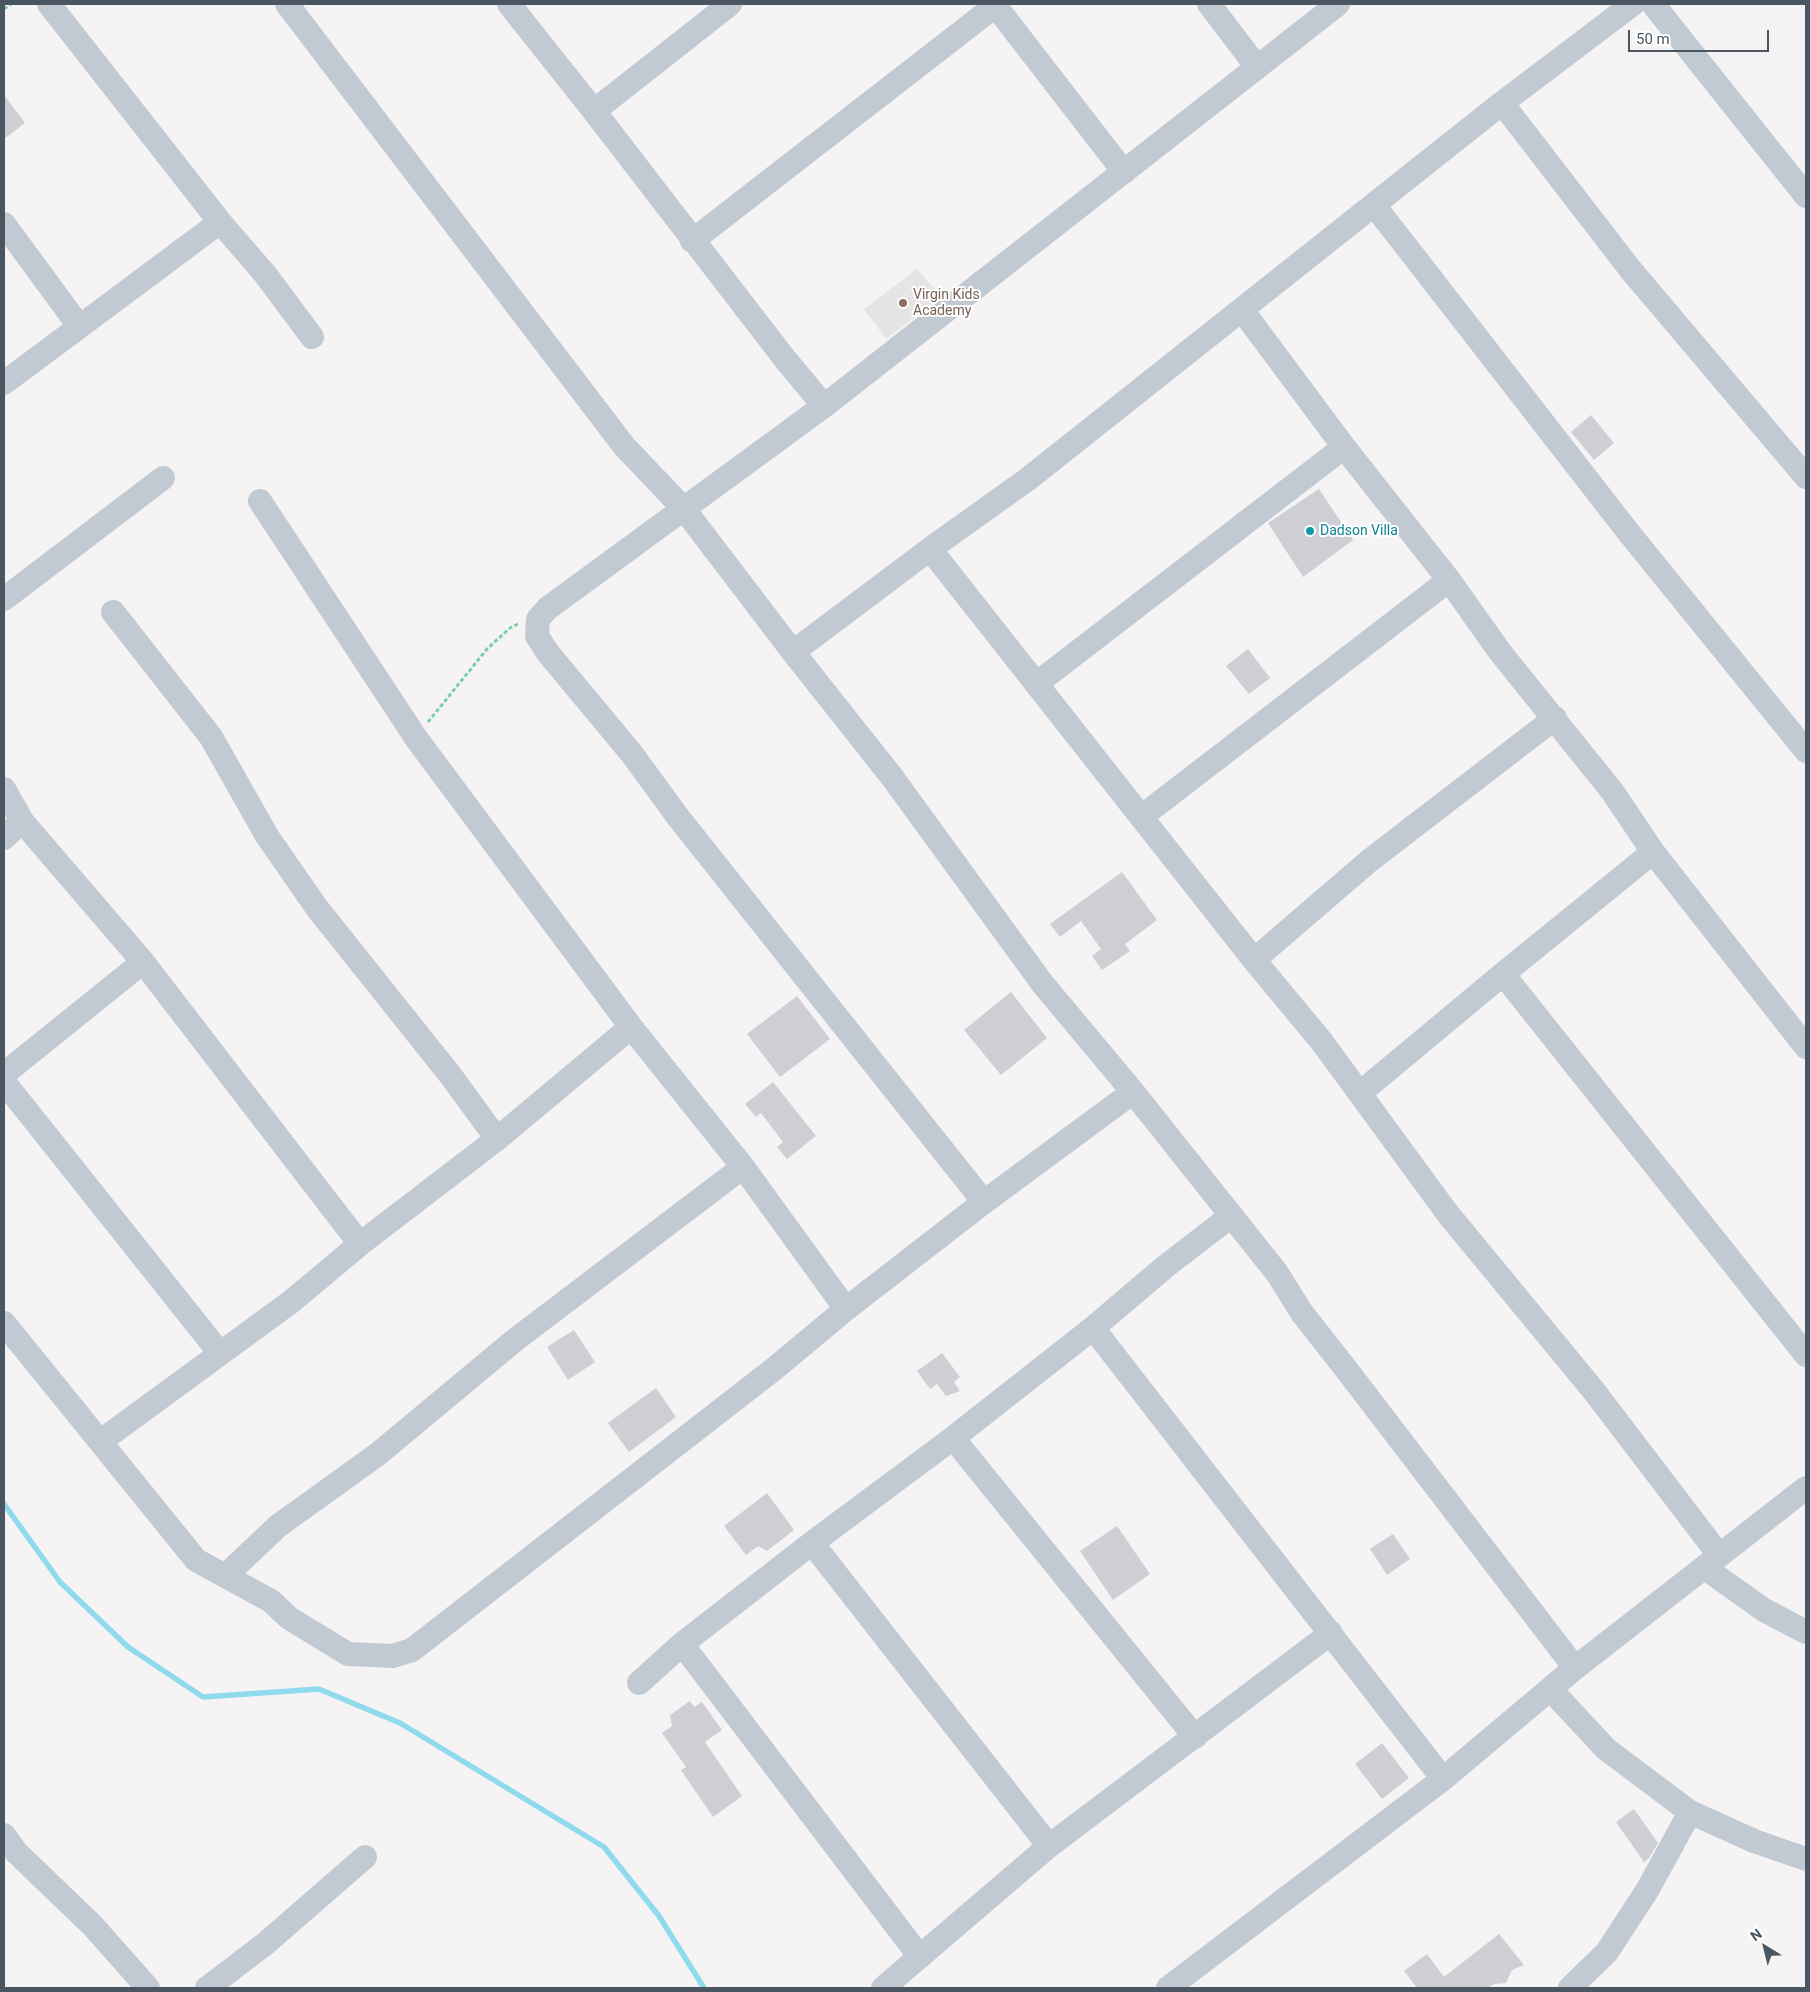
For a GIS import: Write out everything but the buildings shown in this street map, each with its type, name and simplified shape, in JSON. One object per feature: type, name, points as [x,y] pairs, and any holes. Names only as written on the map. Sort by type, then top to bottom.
[{"type":"street","points":[[49,4],[220,222],[265,274],[312,337]]},
{"type":"street","points":[[287,4],[624,446],[684,509],[793,652],[892,777],[1042,983],[1133,1092],[1277,1274],[1302,1314],[1346,1368],[1574,1668]]},
{"type":"street","points":[[509,4],[594,111],[692,240],[824,406]]},
{"type":"street","points":[[594,111],[730,4]]},
{"type":"street","points":[[1209,4],[1257,67]]},
{"type":"street","points":[[984,1202],[678,817],[632,754],[548,652],[537,636],[538,620],[548,608],[824,406],[1338,4]]},
{"type":"street","points":[[793,652],[930,549],[1028,480],[1502,103],[1633,4]]},
{"type":"street","points":[[1653,4],[1806,196]]},
{"type":"street","points":[[692,240],[994,5],[1124,172]]},
{"type":"street","points":[[1502,103],[1630,268],[1806,477]]},
{"type":"street","points":[[1374,205],[1629,533],[1806,751]]},
{"type":"street","points":[[4,383],[220,222]]},
{"type":"street","points":[[4,224],[79,326]]},
{"type":"street","points":[[1242,310],[1344,447],[1449,580],[1500,652],[1612,791],[1653,852],[1806,1047]]},
{"type":"street","points":[[1036,684],[1344,447]]},
{"type":"street","points":[[4,599],[164,478]]},
{"type":"street","points":[[260,502],[416,738],[631,1027],[743,1167],[846,1309]]},
{"type":"street","points":[[930,549],[1360,1093],[1448,1214],[1594,1391],[1712,1562],[1764,1610],[1806,1632]]},
{"type":"street","points":[[1141,817],[1449,580]]},
{"type":"street","points":[[113,612],[210,737],[267,836],[318,908],[451,1076],[497,1139]]},
{"type":"street","points":[[1254,960],[1369,861],[1555,718]]},
{"type":"street","points":[[4,789],[22,821],[143,962],[360,1244]]},
{"type":"street","points":[[4,838],[22,821]]},
{"type":"street","points":[[1360,1093],[1653,852]]},
{"type":"street","points":[[4,1074],[143,962]]},
{"type":"street","points":[[1503,974],[1806,1355]]},
{"type":"street","points":[[101,1441],[219,1352],[292,1301],[360,1244],[497,1139],[631,1027]]},
{"type":"street","points":[[4,1082],[219,1352]]},
{"type":"street","points":[[4,1324],[196,1560],[271,1601],[289,1618],[348,1654],[393,1656],[412,1650],[774,1369],[846,1309],[984,1202],[1133,1092]]},
{"type":"street","points":[[225,1576],[278,1526],[378,1454],[515,1340],[743,1167]]},
{"type":"street","points":[[639,1684],[682,1644],[812,1542],[953,1438],[1231,1216]]},
{"type":"street","points":[[1093,1328],[1331,1633],[1442,1779]]},
{"type":"street","points":[[953,1438],[1194,1737]]},
{"type":"street","points":[[1168,1988],[1442,1779],[1551,1690],[1574,1668],[1806,1488]]},
{"type":"street","points":[[812,1542],[1049,1846]]},
{"type":"street","points":[[884,1988],[1049,1846],[1331,1633]]},
{"type":"street","points":[[682,1644],[920,1957]]},
{"type":"street","points":[[1551,1690],[1606,1748],[1690,1812],[1754,1841],[1806,1859]]},
{"type":"street","points":[[1570,1988],[1607,1952],[1648,1889],[1690,1812]]},
{"type":"street","points":[[8,1850],[92,1925],[148,1988]]},
{"type":"street","points":[[207,1988],[265,1944],[365,1857]]},
{"type":"path","points":[[4,9],[10,4]]},
{"type":"path","points":[[416,738],[496,640],[510,628],[525,620],[538,620]]},
{"type":"shaded area","name":"Virgin Kids Academy","points":[[917,269],[942,297],[886,339],[864,309]]},
{"type":"waterway","points":[[4,1504],[60,1582],[128,1647],[203,1697],[319,1689],[400,1723],[604,1847],[659,1916],[704,1988]]},
{"type":"place","name":"Virgin Kids Academy","points":[[903,303]]},
{"type":"place","name":"Dadson Villa","points":[[1310,531]]}]
